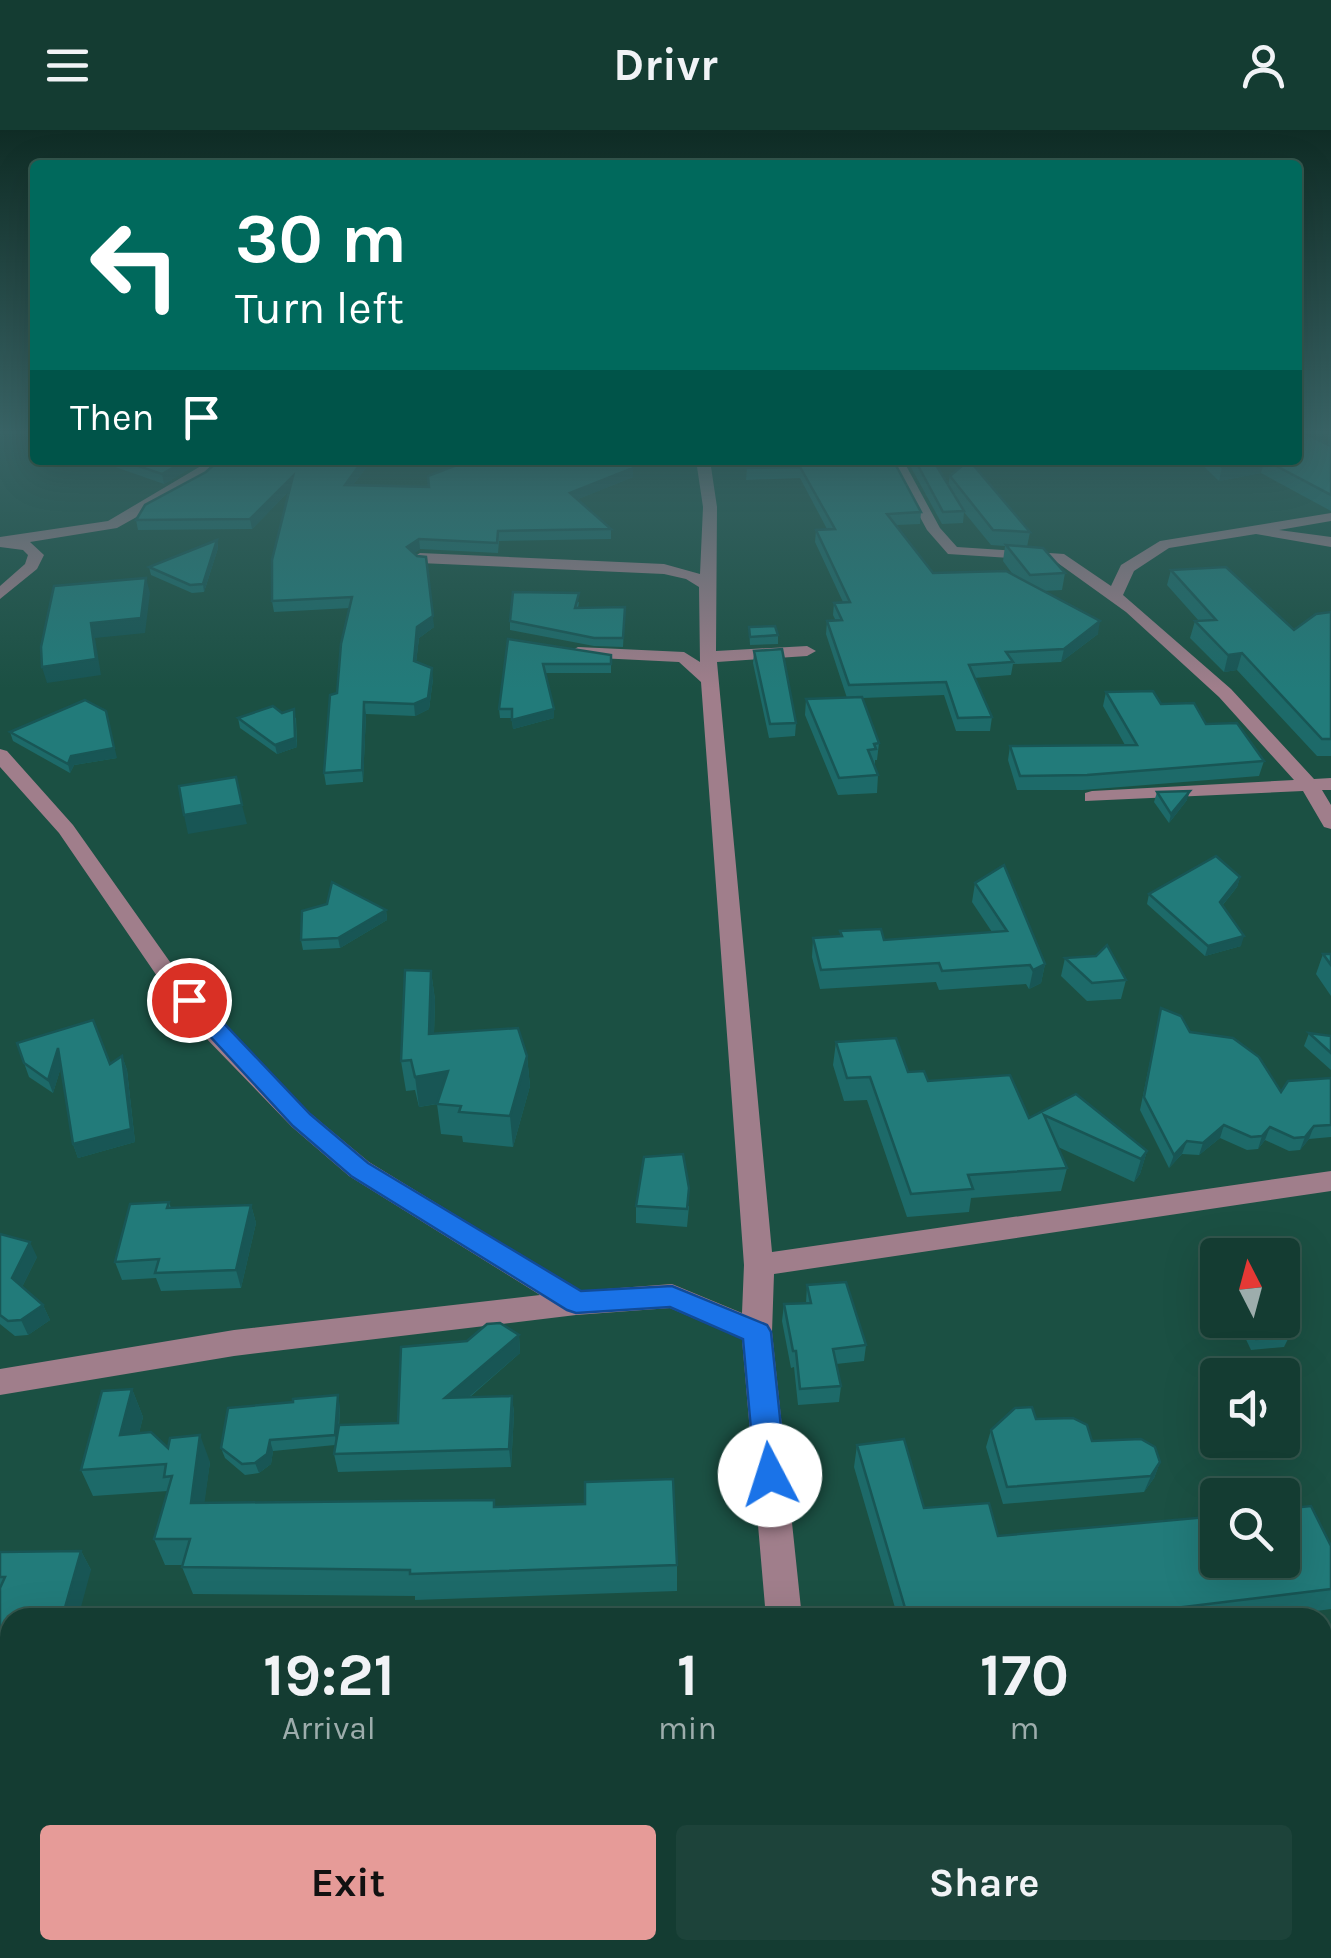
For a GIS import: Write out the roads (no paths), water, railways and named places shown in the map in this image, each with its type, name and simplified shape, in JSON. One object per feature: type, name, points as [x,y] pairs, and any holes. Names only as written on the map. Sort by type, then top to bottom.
[{"type":"street","points":[[0,542],[112,525],[124,518]]},
{"type":"street","points":[[710,518],[706,633],[759,1265],[757,1332],[783,1608]]},
{"type":"street","points":[[928,518],[953,551],[1059,557],[1115,595],[1262,728],[1309,786],[1331,823]]},
{"type":"street","points":[[1115,595],[1126,568],[1165,544],[1321,518]]},
{"type":"street","points":[[1250,528],[1331,542]]},
{"type":"street","points":[[0,542],[28,546],[36,555],[32,566],[0,594]]},
{"type":"street","points":[[420,558],[664,569],[691,575],[710,588]]},
{"type":"street","points":[[562,649],[594,655],[684,657],[713,683]]},
{"type":"street","points":[[710,656],[807,651]]},
{"type":"street","points":[[0,755],[66,829],[167,974],[210,1027],[302,1120],[360,1169],[576,1302]]},
{"type":"street","points":[[1092,798],[1331,784]]},
{"type":"street","points":[[759,1265],[1331,1181]]},
{"type":"street","points":[[0,1382],[308,1333],[576,1302],[672,1296],[757,1332]]}]
